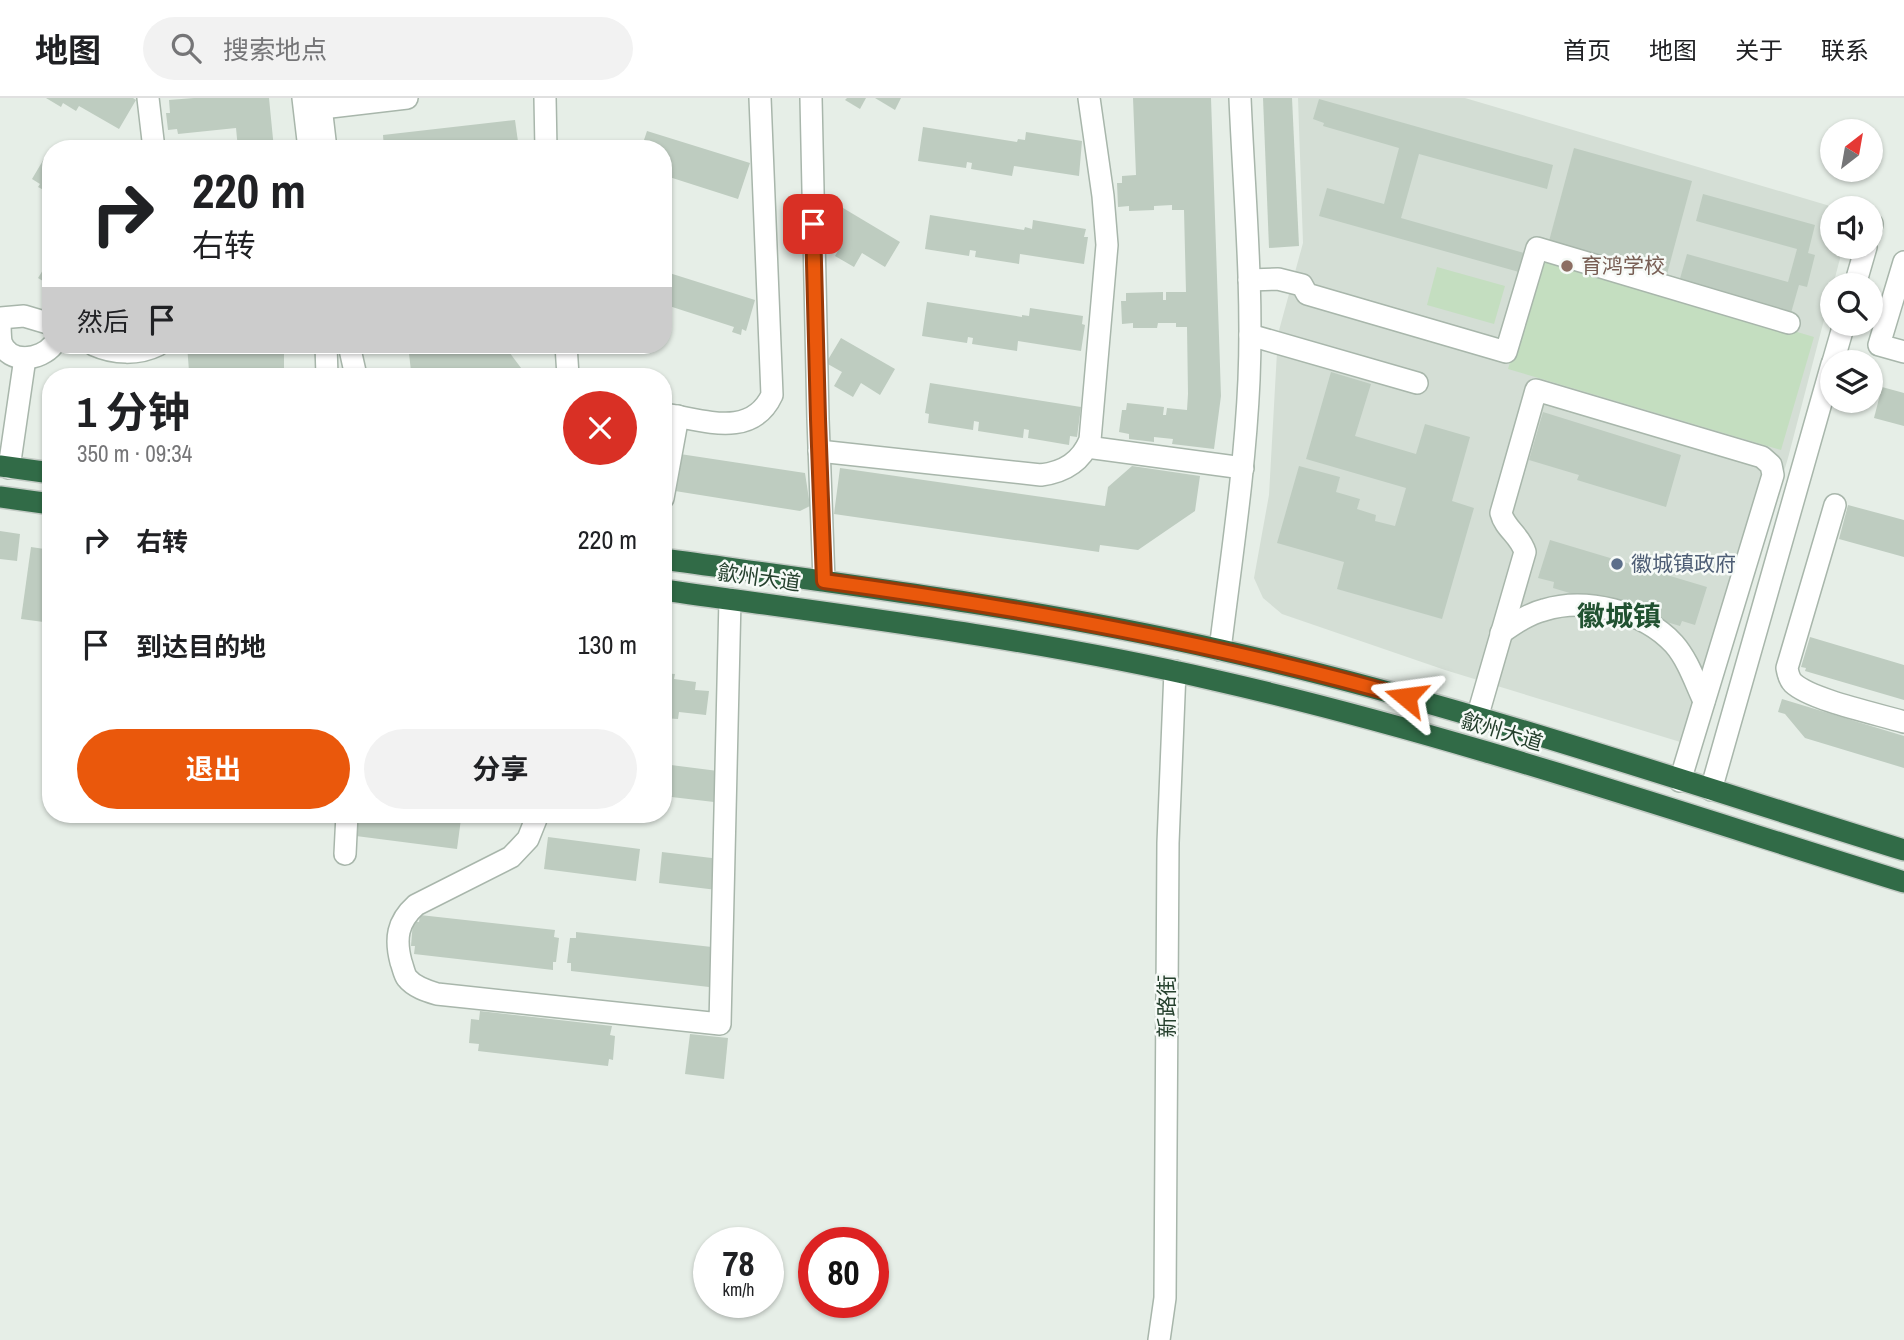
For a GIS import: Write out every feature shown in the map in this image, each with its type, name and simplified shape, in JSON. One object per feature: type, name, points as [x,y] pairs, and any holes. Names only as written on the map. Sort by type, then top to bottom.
[{"type":"highway","points":[[5,467],[42,473]]},
{"type":"highway","points":[[0,497],[42,503]]},
{"type":"highway","name":"歙州大道","points":[[672,560],[1021,610],[1220,650],[1362,685],[1477,718],[1904,850]]},
{"type":"highway","name":"歙州大道","points":[[672,591],[1017,640],[1175,671],[1296,699],[1412,731],[1904,882]]},
{"type":"street","points":[[148,98],[153,140]]},
{"type":"street","points":[[315,101],[407,98]]},
{"type":"street","points":[[545,98],[546,140]]},
{"type":"street","points":[[672,415],[735,425],[763,410],[772,395],[760,98]]},
{"type":"street","points":[[811,98],[824,581]]},
{"type":"street","points":[[819,451],[1041,475],[1068,467],[1087,447],[1090,440],[1107,245],[1089,98]]},
{"type":"street","points":[[1220,650],[1243,468],[1250,335],[1240,98]]},
{"type":"street","points":[[310,140],[315,101]]},
{"type":"street","points":[[315,101],[324,140]]},
{"type":"street","points":[[1249,280],[1278,279],[1302,285],[1307,294],[1506,352],[1537,248],[1789,323]]},
{"type":"street","points":[[1904,262],[1879,345],[1904,352]]},
{"type":"street","points":[[42,321],[24,316],[0,318],[0,341],[10,353],[25,358],[42,353]]},
{"type":"street","points":[[1250,335],[1417,383]]},
{"type":"street","points":[[5,467],[25,358]]},
{"type":"street","points":[[1477,718],[1525,552],[1519,538],[1505,526],[1501,513],[1536,390],[1762,457],[1771,465],[1773,475],[1680,780]]},
{"type":"street","points":[[1711,790],[1820,408]]},
{"type":"street","points":[[1087,447],[1243,468]]},
{"type":"street","points":[[1835,505],[1787,668],[1789,677],[1794,684],[1811,694],[1904,722]]},
{"type":"street","points":[[534,823],[528,839],[511,857],[416,905],[408,912],[397,938],[406,977],[425,991],[437,995],[720,1024],[730,599]]},
{"type":"street","points":[[1502,633],[1522,619],[1545,609],[1580,605],[1617,612],[1644,623],[1672,641],[1704,701]]},
{"type":"street","name":"新路街","points":[[1159,1340],[1165,1297],[1168,843],[1175,671]]},
{"type":"street","points":[[345,854],[347,823]]},
{"type":"shaded area","points":[[1298,98],[1465,98],[1820,203],[1820,259],[1840,259],[1836,273],[1820,273],[1820,335],[1788,458],[1700,748],[1445,670],[1282,614],[1263,598],[1254,578],[1269,495],[1278,334],[1303,243]]},
{"type":"green space","points":[[1542,256],[1814,337],[1781,450],[1508,369]]},
{"type":"green space","points":[[1437,267],[1505,286],[1494,324],[1427,305]]},
{"type":"building","points":[[46,98],[136,100],[119,129],[79,106],[76,111],[63,103],[61,107]]},
{"type":"building","points":[[269,98],[273,140],[237,140],[236,128],[178,134],[177,129],[168,130],[166,113],[170,113],[169,100]]},
{"type":"building","points":[[866,98],[860,109],[845,100]]},
{"type":"building","points":[[875,98],[901,98],[895,110]]},
{"type":"building","points":[[1133,98],[1211,98],[1221,396],[1214,449],[1172,444],[1173,439],[1154,437],[1154,442],[1129,439],[1129,434],[1119,432],[1122,410],[1126,410],[1127,403],[1164,407],[1163,415],[1166,415],[1167,408],[1187,410],[1188,394],[1187,327],[1176,327],[1176,323],[1158,323],[1157,328],[1133,328],[1133,323],[1122,324],[1121,301],[1126,301],[1126,293],[1163,292],[1163,300],[1166,300],[1166,292],[1186,292],[1184,210],[1172,210],[1172,205],[1154,206],[1154,210],[1129,211],[1129,206],[1118,207],[1117,183],[1122,183],[1122,176],[1136,175]]},
{"type":"building","points":[[1263,98],[1292,98],[1299,246],[1269,248]]},
{"type":"building","points":[[1319,99],[1553,165],[1547,189],[1419,154],[1401,218],[1524,253],[1519,272],[1319,216],[1327,188],[1384,204],[1399,148],[1323,126],[1324,123],[1313,119]]},
{"type":"building","points":[[515,120],[518,140],[383,140],[383,135]]},
{"type":"building","points":[[923,127],[1017,142],[1018,139],[1025,140],[1026,132],[1082,141],[1079,176],[1014,166],[1012,176],[971,169],[972,163],[967,162],[966,168],[918,161]]},
{"type":"building","points":[[647,131],[750,163],[738,199],[672,178],[672,140],[644,140]]},
{"type":"building","points":[[1574,148],[1692,181],[1667,274],[1549,241]]},
{"type":"building","points":[[42,162],[42,189],[38,187],[40,184],[32,179]]},
{"type":"building","points":[[1703,194],[1815,225],[1808,253],[1815,255],[1807,287],[1799,285],[1791,313],[1679,282],[1687,254],[1788,282],[1797,249],[1696,221]]},
{"type":"building","points":[[838,205],[900,242],[885,267],[862,253],[854,267],[835,256],[843,242],[823,230]]},
{"type":"building","points":[[930,215],[1024,230],[1025,227],[1032,229],[1033,220],[1086,229],[1084,237],[1088,237],[1084,264],[1020,254],[1019,264],[975,257],[976,251],[970,250],[969,256],[925,249]]},
{"type":"building","points":[[672,274],[755,300],[746,331],[742,329],[741,335],[732,332],[734,327],[672,307]]},
{"type":"building","points":[[927,302],[1022,317],[1029,316],[1030,308],[1083,316],[1082,324],[1085,325],[1081,351],[1018,341],[1017,351],[972,344],[973,338],[968,337],[967,343],[922,336]]},
{"type":"building","points":[[841,338],[895,369],[880,395],[861,383],[853,397],[834,386],[842,372],[826,363]]},
{"type":"building","points":[[188,354],[284,354],[284,368],[189,368]]},
{"type":"building","points":[[409,354],[511,354],[521,368],[411,368]]},
{"type":"building","points":[[1331,372],[1371,384],[1355,436],[1416,454],[1425,424],[1470,437],[1452,501],[1474,508],[1442,619],[1337,589],[1344,562],[1277,543],[1299,466],[1340,477],[1336,492],[1360,499],[1357,509],[1376,515],[1375,521],[1395,526],[1406,488],[1306,459]]},
{"type":"building","points":[[930,383],[1081,407],[1077,437],[1070,436],[1069,445],[1028,438],[1029,430],[1024,429],[1023,438],[978,431],[979,422],[974,421],[973,430],[928,423],[929,414],[925,413]]},
{"type":"building","points":[[1883,387],[1904,393],[1904,426],[1874,418],[1875,413],[1883,413]]},
{"type":"building","points":[[1543,412],[1681,455],[1666,507],[1577,480],[1579,475],[1529,460]]},
{"type":"building","points":[[680,454],[805,473],[810,506],[800,511],[675,491]]},
{"type":"building","points":[[1132,466],[1200,476],[1195,511],[1138,550],[1100,545],[1099,552],[834,514],[840,468],[1105,506],[1108,487]]},
{"type":"building","points":[[1848,505],[1904,520],[1904,557],[1839,539]]},
{"type":"building","points":[[0,531],[20,534],[17,561],[0,559]]},
{"type":"building","points":[[1550,540],[1707,587],[1695,625],[1682,621],[1680,626],[1553,588],[1554,582],[1538,578]]},
{"type":"building","points":[[31,547],[42,549],[42,622],[21,619]]},
{"type":"building","points":[[1810,637],[1904,665],[1904,700],[1805,671],[1806,668],[1801,667]]},
{"type":"building","points":[[672,674],[675,674],[674,679],[696,682],[695,690],[709,691],[706,715],[679,712],[678,719],[672,719]]},
{"type":"building","points":[[1782,699],[1904,736],[1904,768],[1805,738],[1785,714],[1778,712]]},
{"type":"building","points":[[672,765],[718,771],[714,802],[672,797]]},
{"type":"building","points":[[357,823],[460,823],[457,849],[356,836]]},
{"type":"building","points":[[548,837],[640,849],[636,881],[544,869]]},
{"type":"building","points":[[662,852],[720,859],[717,890],[659,883]]},
{"type":"building","points":[[420,915],[555,930],[554,937],[559,938],[553,970],[414,954],[415,946],[411,946],[413,921],[419,922]]},
{"type":"building","points":[[576,932],[712,947],[711,954],[716,955],[713,979],[710,979],[709,987],[571,971],[571,963],[567,963],[570,938],[576,938]]},
{"type":"building","points":[[480,1011],[612,1026],[610,1035],[615,1036],[613,1060],[609,1059],[608,1066],[478,1051],[479,1044],[469,1043],[471,1019],[479,1020]]},
{"type":"building","points":[[690,1034],[728,1038],[724,1079],[685,1074]]},
{"type":"place","name":"育鸿学校","points":[[1567,266]]},
{"type":"place","name":"徽城镇政府","points":[[1617,564]]},
{"type":"district","name":"徽城镇","points":[[1619,616]]},
{"type":"route","points":[[813,224],[824,581],[1021,610],[1121,629],[1303,669],[1406,697]]}]
